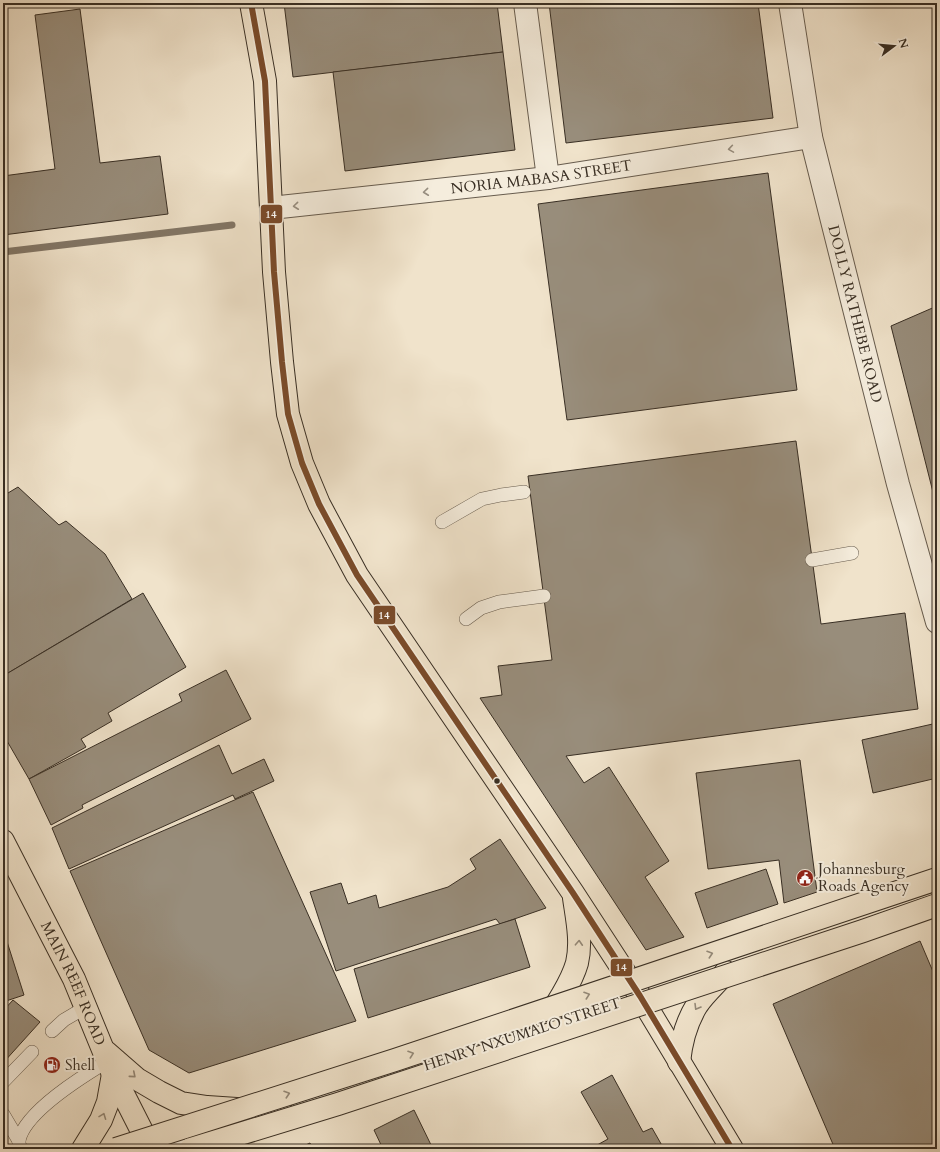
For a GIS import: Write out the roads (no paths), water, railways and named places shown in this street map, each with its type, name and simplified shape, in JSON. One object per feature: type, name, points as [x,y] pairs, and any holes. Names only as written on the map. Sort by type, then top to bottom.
[{"type":"main road","points":[[251,3],[265,81],[274,272],[288,414],[302,463],[319,504],[357,575],[574,893],[640,996],[732,1149]]},
{"type":"main road","name":"MAIN REEF ROAD","points":[[3,841],[74,979],[108,1061],[151,1149]]},
{"type":"main road","points":[[116,1149],[395,1060],[937,880]]},
{"type":"main road","points":[[541,1028],[565,991],[577,963],[579,940],[574,893]]},
{"type":"main road","points":[[191,1149],[345,1102],[856,933],[937,904]]},
{"type":"main road","points":[[679,1062],[680,1051],[686,1030],[697,1005],[730,966]]},
{"type":"main road","points":[[108,1061],[159,1092],[181,1103],[207,1107],[282,1112]]},
{"type":"main road","points":[[83,1149],[101,1120],[108,1102],[108,1061]]},
{"type":"street","points":[[525,3],[548,178]]},
{"type":"street","name":"DOLLY RATHEBE ROAD","points":[[790,3],[811,137],[896,476],[937,622]]},
{"type":"street","name":"NORIA MABASA STREET","points":[[271,208],[548,178],[811,137]]},
{"type":"street","name":"HENRY NXUMALO STREET","points":[[151,1149],[282,1112],[937,899]]},
{"type":"lane","points":[[442,522],[482,499],[501,494],[524,492]]},
{"type":"lane","points":[[812,560],[852,553]]},
{"type":"lane","points":[[466,619],[482,608],[498,602],[544,596]]},
{"type":"lane","points":[[52,1031],[64,1020],[86,1007]]},
{"type":"lane","points":[[3,1082],[32,1052]]},
{"type":"lane","points":[[20,1145],[24,1128],[31,1118],[69,1085],[108,1061]]},
{"type":"lane","points":[[3,1114],[20,1145]]},
{"type":"waterway","points":[[3,252],[232,225]]},
{"type":"place","name":"Johannesburg Roads Agency","points":[[805,878]]},
{"type":"place","name":"Shell","points":[[52,1065]]}]
